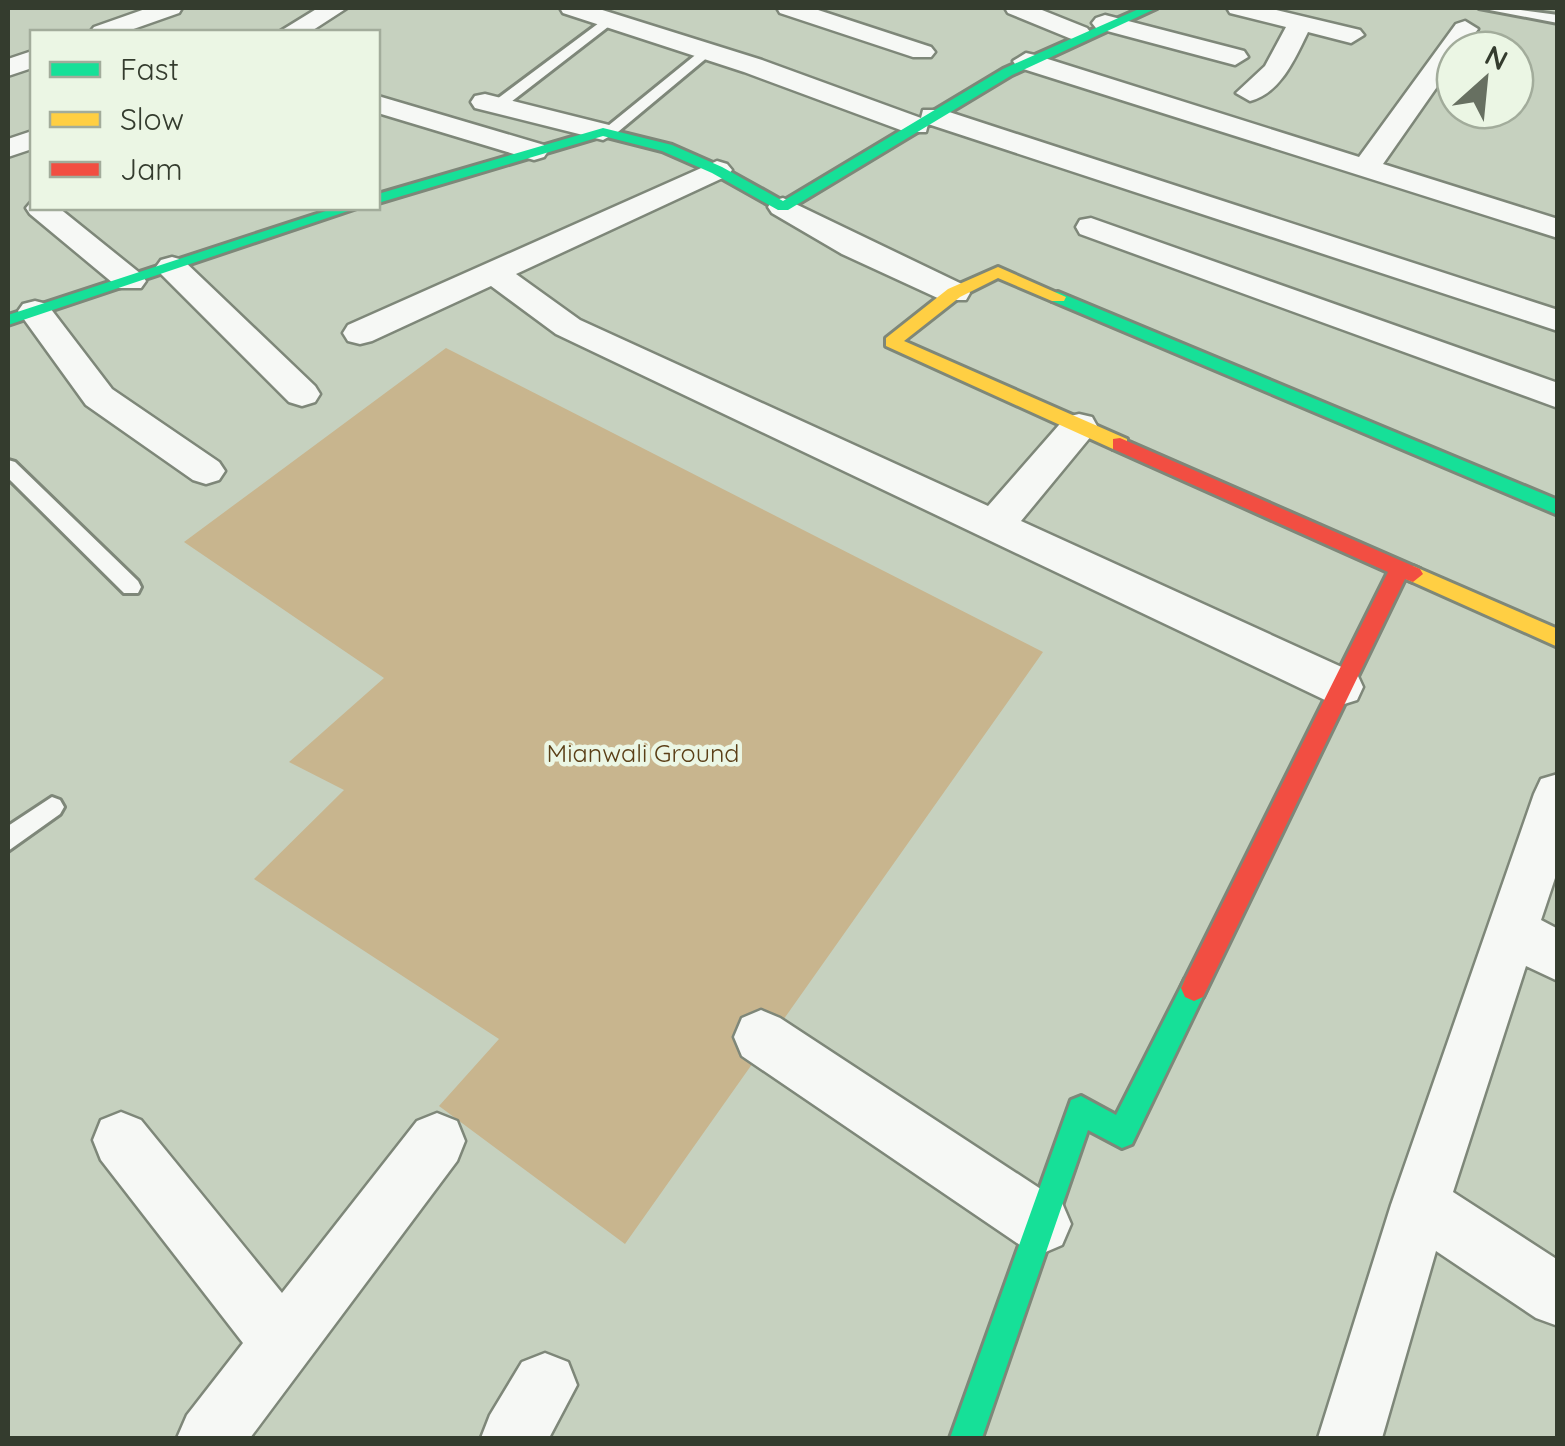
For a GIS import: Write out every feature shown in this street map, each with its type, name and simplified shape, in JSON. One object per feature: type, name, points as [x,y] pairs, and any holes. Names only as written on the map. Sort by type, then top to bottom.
[{"type":"street","points":[[109,30],[170,8]]},
{"type":"street","points":[[296,30],[334,8]]},
{"type":"street","points":[[572,8],[1558,321]]},
{"type":"street","points":[[789,8],[922,52]]},
{"type":"street","points":[[1017,8],[1078,33]]},
{"type":"street","points":[[782,208],[1026,60],[1078,33],[1152,8]]},
{"type":"street","points":[[1239,8],[1350,35]]},
{"type":"street","points":[[1105,23],[1235,57]]},
{"type":"street","points":[[1250,93],[1276,70],[1300,23]]},
{"type":"street","points":[[1366,168],[1465,29]]},
{"type":"street","points":[[1026,60],[1558,229]]},
{"type":"street","points":[[492,104],[667,148],[717,170],[853,247],[954,293]]},
{"type":"street","points":[[380,105],[534,151]]},
{"type":"street","points":[[380,198],[605,132]]},
{"type":"street","points":[[360,333],[717,170]]},
{"type":"street","points":[[44,210],[130,281]]},
{"type":"street","points":[[206,471],[99,396],[21,315],[333,210]]},
{"type":"street","points":[[1091,227],[1558,396]]},
{"type":"street","points":[[172,267],[302,394]]},
{"type":"street","points":[[493,272],[568,327],[1341,687]]},
{"type":"street","points":[[1557,508],[998,272],[954,293],[892,342],[1558,640]]},
{"type":"street","points":[[994,526],[1079,426]]},
{"type":"street","points":[[966,1438],[1081,1110],[1122,1134],[1400,569]]},
{"type":"street","points":[[1350,1438],[1420,1205],[1535,944],[1558,794]]},
{"type":"street","points":[[762,1037],[1041,1224]]},
{"type":"street","points":[[120,1140],[283,1343]]},
{"type":"street","points":[[210,1438],[438,1141]]},
{"type":"street","points":[[1420,1205],[1558,1296]]},
{"type":"street","points":[[514,1438],[545,1385]]},
{"type":"lane","points":[[1485,8],[1558,19]]},
{"type":"lane","points":[[492,104],[611,20]]},
{"type":"lane","points":[[605,132],[709,51]]},
{"type":"lane","points":[[8,467],[131,587]]},
{"type":"lane","points":[[8,840],[52,807]]},
{"type":"green space","name":"Mianwali Ground","points":[[446,348],[1043,652],[625,1244],[439,1106],[499,1039],[254,879],[344,790],[289,762],[384,678],[184,542]]},
{"type":"traffic: fast","points":[[380,198],[603,132],[667,148],[717,170],[783,207],[1008,72],[1151,8]]},
{"type":"traffic: fast","points":[[8,320],[343,210]]},
{"type":"traffic: fast","points":[[1058,297],[1557,508]]},
{"type":"traffic: fast","points":[[966,1438],[1081,1110],[1122,1134],[1194,988]]},
{"type":"traffic: slow","points":[[1058,297],[998,272],[954,293],[892,342],[1120,444]]},
{"type":"traffic: slow","points":[[1413,574],[1558,639]]},
{"type":"traffic: jam","points":[[1120,444],[1413,574]]},
{"type":"traffic: jam","points":[[1194,988],[1400,569]]}]
